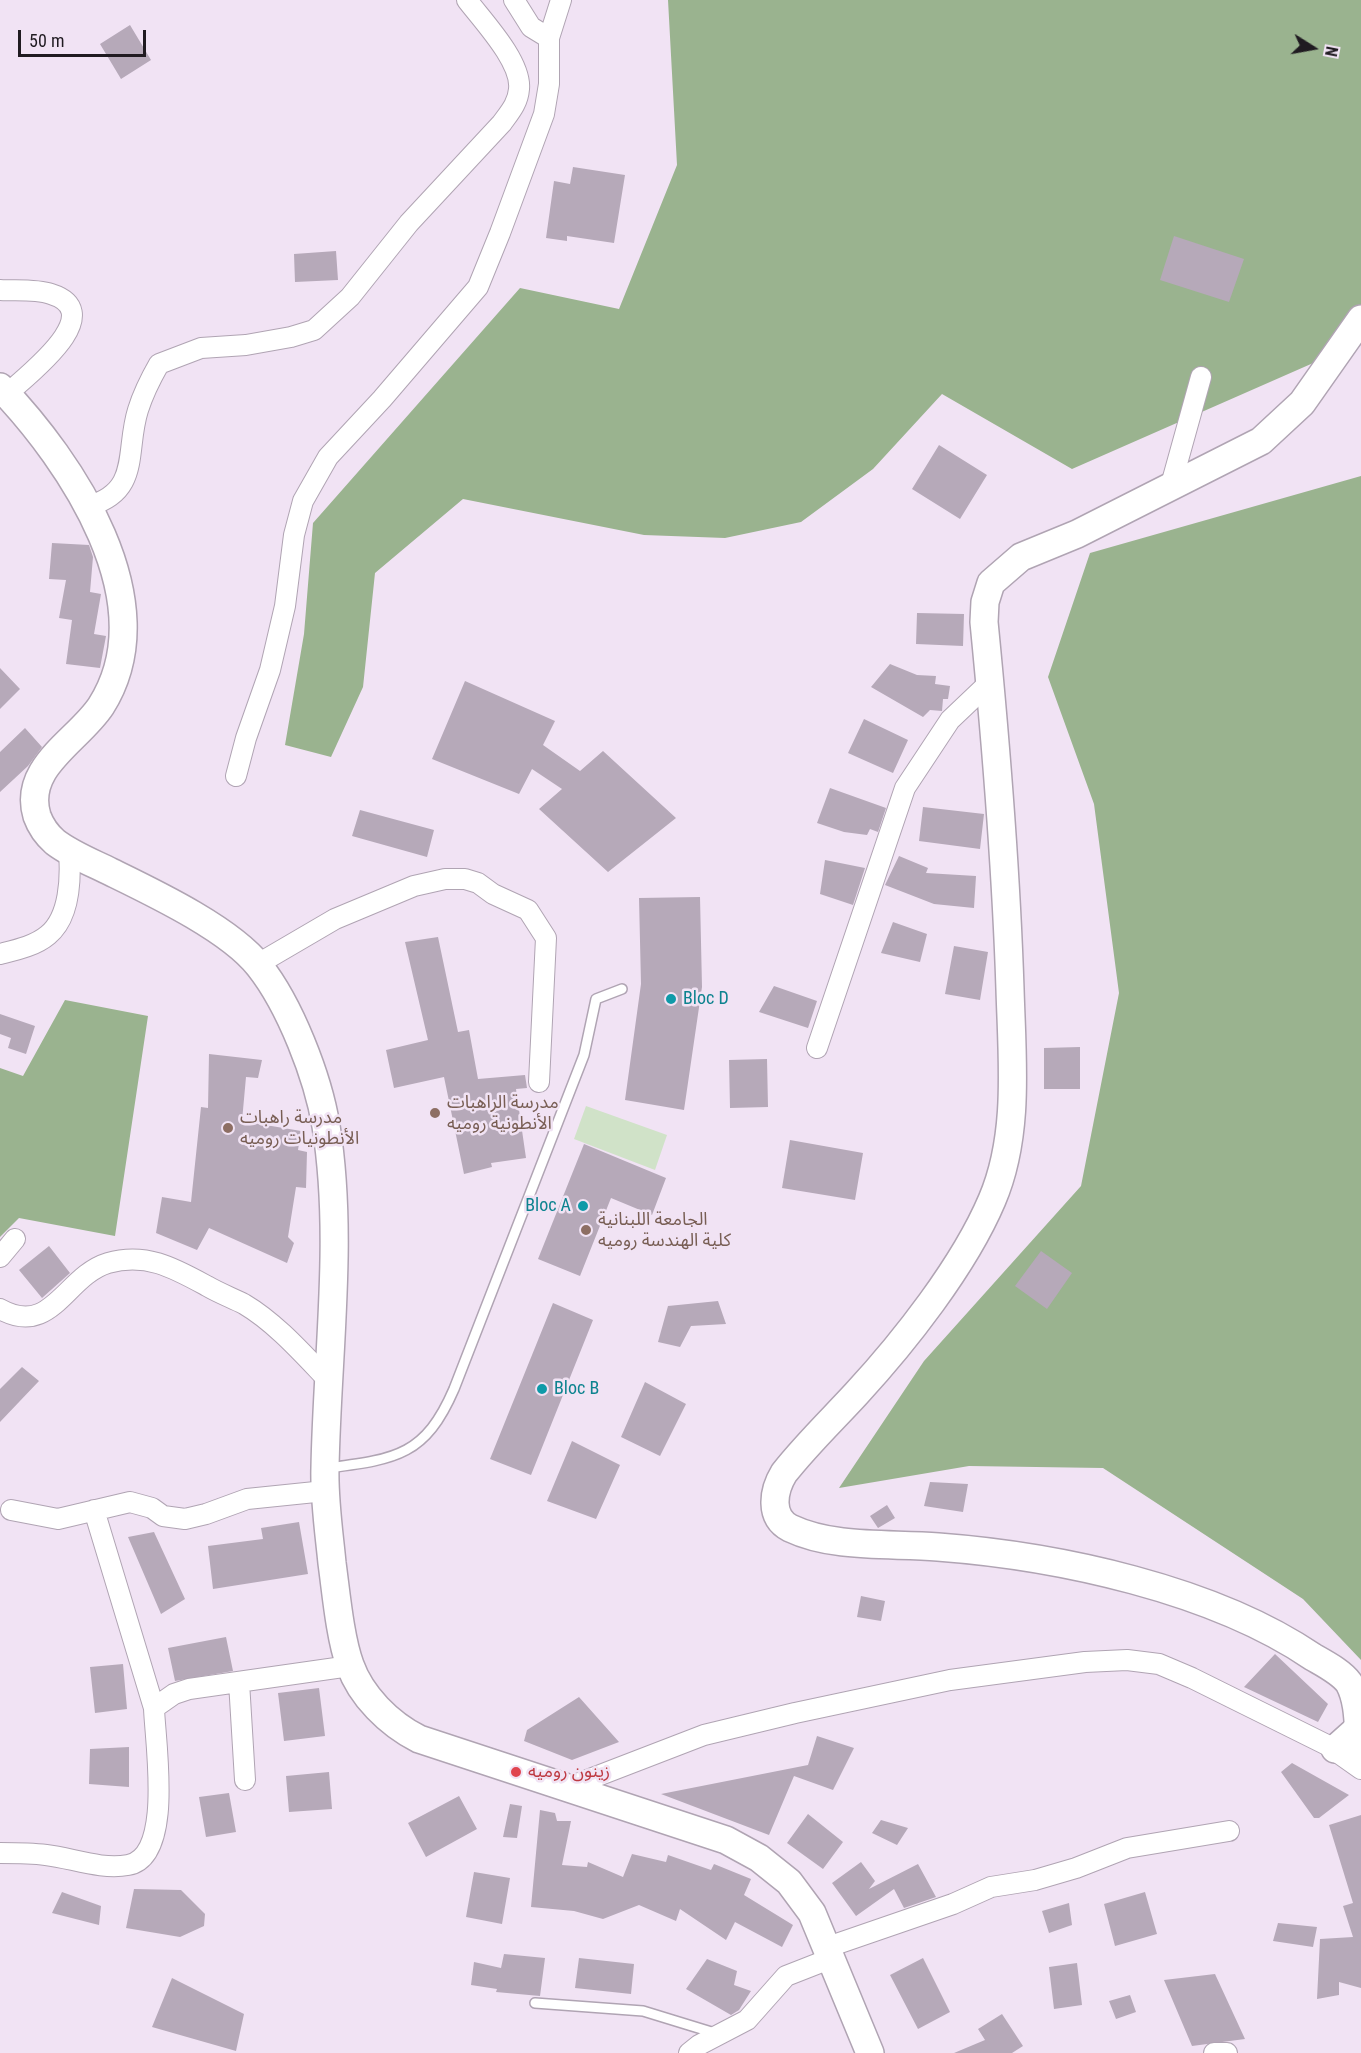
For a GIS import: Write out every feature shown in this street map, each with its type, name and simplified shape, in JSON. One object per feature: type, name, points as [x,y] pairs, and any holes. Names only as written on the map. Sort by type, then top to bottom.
[{"type":"street","points":[[89,506],[106,501],[126,478],[138,411],[159,364],[201,348],[246,345],[291,337],[314,330],[350,297],[409,224],[515,106],[519,88],[514,64],[467,0]]},
{"type":"street","points":[[514,0],[531,27],[549,38]]},
{"type":"street","points":[[236,776],[246,738],[270,670],[285,606],[294,535],[303,501],[328,457],[390,391],[478,287],[544,114],[549,84],[549,38],[561,0]]},
{"type":"street","points":[[0,290],[52,294],[63,301],[70,310],[72,320],[63,342],[3,390],[66,470],[89,506],[116,576],[123,635],[117,666],[102,705],[43,769],[34,798],[43,830],[69,851],[169,902],[219,932],[258,964],[295,1031],[314,1077],[326,1128],[332,1169],[333,1222],[325,1480],[335,1588],[350,1666],[385,1717],[401,1730],[474,1758],[569,1787],[726,1840],[775,1869],[801,1897],[821,1929],[870,2053]]},
{"type":"street","points":[[1361,319],[1302,403],[1261,441],[1077,534],[1020,557],[991,582],[985,602],[984,622],[1008,922],[1012,1077],[1006,1153],[991,1202],[959,1260],[887,1357],[784,1473],[776,1485],[775,1511],[780,1521],[791,1528],[832,1540],[983,1552],[1087,1570],[1191,1598],[1271,1630],[1340,1675],[1354,1693],[1361,1722],[1361,1758]]},
{"type":"street","points":[[1171,485],[1201,377]]},
{"type":"street","points":[[817,1048],[905,788],[950,720],[990,682]]},
{"type":"street","points":[[0,954],[32,945],[49,935],[60,916],[67,896],[71,875],[69,851]]},
{"type":"street","points":[[258,964],[335,919],[414,886],[444,879],[465,879],[478,883],[493,894],[528,910],[546,938],[539,1082]]},
{"type":"street","points":[[0,1257],[15,1239]]},
{"type":"street","points":[[0,1309],[17,1318],[28,1319],[66,1296],[93,1270],[107,1263],[148,1259],[171,1266],[244,1304],[271,1324],[329,1381]]},
{"type":"street","points":[[11,1510],[58,1519],[129,1502],[152,1508],[163,1516],[185,1519],[247,1499],[325,1480]]},
{"type":"street","points":[[0,1852],[129,1866],[144,1856],[152,1844],[158,1814],[154,1708],[94,1510]]},
{"type":"street","points":[[569,1787],[704,1735],[795,1713],[950,1680],[1108,1660],[1142,1660],[1172,1669],[1335,1749],[1361,1769]]},
{"type":"street","points":[[154,1708],[174,1694],[350,1666]]},
{"type":"street","points":[[239,1682],[244,1780]]},
{"type":"street","points":[[1335,1749],[1354,1732],[1361,1722]]},
{"type":"street","points":[[689,2053],[747,2020],[786,1976],[830,1953],[990,1887],[1035,1880],[1127,1848],[1229,1831]]},
{"type":"street","points":[[1215,2053],[1227,2053]]},
{"type":"lane","points":[[325,1480],[364,1463],[400,1453],[416,1445],[438,1423],[454,1389],[584,1055],[596,999],[622,989]]},
{"type":"lane","points":[[535,2003],[643,2011],[720,2035]]},
{"type":"green space","points":[[668,0],[1361,0],[1361,342],[1072,469],[942,394],[873,469],[801,522],[725,538],[644,535],[463,499],[375,573],[363,687],[331,757],[285,745],[304,634],[313,523],[520,288],[619,309],[677,165]]},
{"type":"green space","points":[[1361,476],[1361,1660],[1303,1599],[1103,1468],[969,1466],[839,1488],[924,1361],[1081,1186],[1119,993],[1094,804],[1048,677],[1090,553]]},
{"type":"green space","points":[[65,1000],[148,1016],[115,1236],[19,1218],[0,1237],[0,1068],[23,1076]]},
{"type":"green space","points":[[586,1106],[667,1135],[655,1170],[574,1139]]},
{"type":"building","points":[[130,25],[151,60],[121,79],[100,44]]},
{"type":"building","points":[[573,167],[625,175],[614,243],[567,236],[567,241],[546,238],[554,181],[570,184]]},
{"type":"building","points":[[1174,236],[1244,259],[1229,302],[1160,280]]},
{"type":"building","points":[[336,251],[338,280],[295,282],[294,254]]},
{"type":"building","points":[[939,445],[987,475],[960,519],[912,489]]},
{"type":"building","points":[[52,543],[89,545],[93,557],[90,592],[101,594],[94,634],[106,636],[100,668],[66,664],[72,620],[59,618],[66,580],[49,579]]},
{"type":"building","points":[[917,613],[964,614],[963,646],[916,644]]},
{"type":"building","points":[[890,664],[917,675],[936,676],[935,684],[950,686],[948,699],[943,699],[942,711],[930,710],[923,717],[871,687]]},
{"type":"building","points":[[0,668],[20,689],[0,709]]},
{"type":"building","points":[[465,681],[555,721],[543,745],[580,771],[603,751],[676,818],[608,872],[539,809],[562,789],[532,769],[519,794],[432,759]]},
{"type":"building","points":[[864,719],[908,740],[893,773],[848,753]]},
{"type":"building","points":[[25,728],[42,747],[28,766],[0,792],[0,752]]},
{"type":"building","points":[[830,788],[886,808],[878,832],[870,829],[867,835],[844,832],[817,823]]},
{"type":"building","points":[[923,807],[984,814],[980,849],[919,841]]},
{"type":"building","points":[[360,810],[434,830],[427,857],[352,836]]},
{"type":"building","points":[[899,856],[928,868],[926,873],[976,876],[974,908],[934,904],[885,885]]},
{"type":"building","points":[[825,860],[865,868],[853,905],[820,894]]},
{"type":"building","name":"Bloc D","points":[[700,897],[702,987],[684,1110],[625,1100],[641,984],[639,898]]},
{"type":"building","points":[[893,922],[927,934],[920,962],[881,953]]},
{"type":"building","points":[[438,937],[458,1032],[469,1030],[478,1079],[525,1075],[527,1088],[516,1089],[526,1158],[491,1163],[492,1167],[464,1174],[444,1077],[394,1088],[386,1050],[428,1040],[405,942]]},
{"type":"building","points":[[954,946],[988,952],[980,1000],[945,994]]},
{"type":"building","points":[[774,986],[817,1001],[808,1028],[759,1012]]},
{"type":"building","points":[[0,1014],[35,1026],[26,1054],[8,1048],[11,1038],[0,1034]]},
{"type":"building","points":[[1080,1047],[1080,1089],[1044,1089],[1044,1048]]},
{"type":"building","points":[[209,1054],[262,1060],[258,1078],[246,1077],[242,1121],[301,1131],[298,1150],[307,1152],[306,1188],[296,1187],[288,1237],[294,1243],[287,1263],[209,1228],[197,1250],[156,1233],[162,1197],[191,1202],[201,1107],[208,1108]]},
{"type":"building","points":[[767,1059],[768,1107],[730,1108],[729,1060]]},
{"type":"building","points":[[790,1140],[863,1153],[855,1200],[782,1188]]},
{"type":"building","name":"Bloc A","points":[[584,1144],[666,1178],[652,1215],[611,1198],[580,1276],[538,1259]]},
{"type":"building","points":[[49,1246],[70,1273],[42,1298],[19,1270]]},
{"type":"building","points":[[1041,1251],[1072,1273],[1047,1309],[1015,1286]]},
{"type":"building","points":[[718,1301],[726,1324],[691,1326],[680,1347],[658,1342],[668,1306]]},
{"type":"building","name":"Bloc B","points":[[553,1303],[593,1320],[531,1475],[490,1459]]},
{"type":"building","points":[[22,1367],[39,1381],[0,1422],[0,1389]]},
{"type":"building","points":[[645,1382],[686,1404],[660,1456],[621,1437]]},
{"type":"building","points":[[572,1441],[620,1465],[596,1519],[547,1501]]},
{"type":"building","points":[[930,1482],[968,1484],[963,1512],[924,1506]]},
{"type":"building","points":[[887,1505],[895,1518],[878,1528],[870,1516]]},
{"type":"building","points":[[299,1522],[308,1574],[213,1589],[208,1546],[263,1539],[261,1528]]},
{"type":"building","points":[[154,1532],[185,1599],[161,1614],[128,1537]]},
{"type":"building","points":[[861,1596],[885,1601],[881,1621],[857,1617]]},
{"type":"building","points":[[226,1637],[233,1671],[175,1681],[168,1648]]},
{"type":"building","points":[[1275,1654],[1328,1704],[1318,1722],[1244,1687]]},
{"type":"building","points":[[123,1664],[127,1709],[95,1713],[90,1667]]},
{"type":"building","points":[[319,1688],[325,1736],[284,1741],[278,1693]]},
{"type":"building","points":[[579,1697],[619,1742],[572,1760],[524,1741],[527,1730]]},
{"type":"building","points":[[817,1736],[854,1748],[833,1790],[794,1776],[769,1835],[661,1794],[808,1765]]},
{"type":"building","points":[[129,1747],[129,1787],[89,1784],[90,1749]]},
{"type":"building","points":[[1292,1763],[1349,1795],[1319,1818],[1314,1818],[1281,1772]]},
{"type":"building","points":[[329,1772],[332,1809],[289,1812],[286,1776]]},
{"type":"building","points":[[229,1793],[236,1832],[206,1837],[199,1797]]},
{"type":"building","points":[[459,1796],[477,1829],[426,1857],[408,1823]]},
{"type":"building","points":[[510,1804],[522,1806],[517,1838],[503,1837]]},
{"type":"building","points":[[540,1810],[555,1813],[557,1821],[571,1821],[562,1865],[587,1867],[588,1862],[623,1877],[632,1854],[666,1862],[668,1855],[711,1870],[714,1864],[751,1879],[744,1895],[793,1925],[782,1947],[735,1922],[726,1940],[680,1909],[676,1921],[639,1905],[603,1919],[574,1911],[531,1907]]},
{"type":"building","points":[[808,1814],[843,1842],[823,1869],[787,1843]]},
{"type":"building","points":[[1361,1815],[1361,1988],[1339,1982],[1339,1995],[1317,1999],[1320,1939],[1353,1937],[1343,1906],[1353,1903],[1329,1825]]},
{"type":"building","points":[[881,1820],[908,1828],[897,1845],[872,1833]]},
{"type":"building","points":[[861,1862],[875,1881],[869,1889],[918,1864],[936,1897],[904,1908],[894,1889],[856,1916],[832,1883]]},
{"type":"building","points":[[474,1872],[510,1878],[502,1924],[466,1917]]},
{"type":"building","points":[[134,1889],[181,1890],[205,1914],[204,1926],[180,1937],[126,1928]]},
{"type":"building","points":[[62,1892],[101,1906],[99,1925],[52,1913]]},
{"type":"building","points":[[1145,1892],[1157,1934],[1115,1946],[1104,1904]]},
{"type":"building","points":[[1069,1903],[1072,1925],[1049,1933],[1042,1911]]},
{"type":"building","points":[[1278,1923],[1317,1927],[1313,1947],[1273,1941]]},
{"type":"building","points":[[504,1954],[545,1958],[540,1996],[496,1992],[497,1989],[471,1985],[474,1962],[501,1968]]},
{"type":"building","points":[[579,1958],[634,1964],[631,1994],[575,1988]]},
{"type":"building","points":[[923,1958],[950,2012],[918,2029],[890,1975]]},
{"type":"building","points":[[707,1959],[737,1971],[734,1985],[751,1991],[739,2010],[731,2015],[686,1989]]},
{"type":"building","points":[[1077,1963],[1082,2005],[1054,2009],[1049,1967]]},
{"type":"building","points":[[1215,1974],[1245,2039],[1192,2046],[1164,1980]]},
{"type":"building","points":[[172,1978],[244,2014],[236,2051],[152,2027]]},
{"type":"building","points":[[1130,1995],[1136,2012],[1116,2019],[1109,2001]]},
{"type":"building","points":[[1002,2014],[1023,2046],[1012,2053],[954,2053],[985,2040],[978,2029]]},
{"type":"place","name":"Bloc D","points":[[671,999]]},
{"type":"place","name":"مدرسة الراهبات الأنطونية روميه","points":[[435,1113]]},
{"type":"place","name":"مدرسة راهبات الأنطونيات روميه","points":[[228,1128]]},
{"type":"place","name":"Bloc A","points":[[583,1206]]},
{"type":"place","name":"الجامعة اللبنانية كلية الهندسة روميه","points":[[586,1230]]},
{"type":"place","name":"Bloc B","points":[[542,1389]]},
{"type":"place","name":"زينون روميه","points":[[516,1772]]}]
